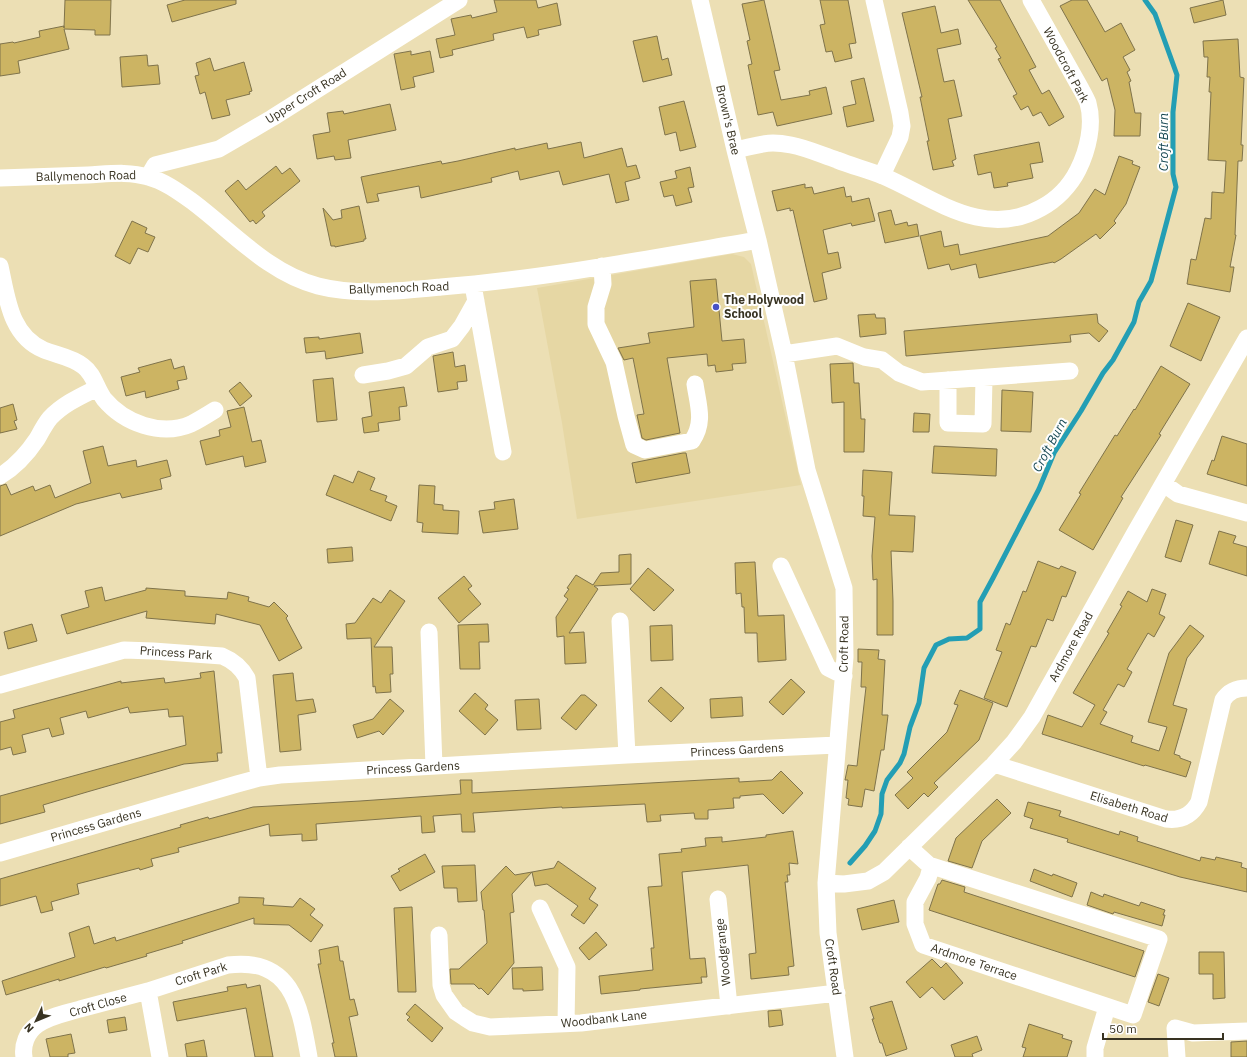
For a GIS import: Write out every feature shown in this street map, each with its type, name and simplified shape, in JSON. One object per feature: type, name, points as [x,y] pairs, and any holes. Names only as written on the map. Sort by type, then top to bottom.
[{"type":"street","name":"Upper Croft Road","points":[[148,177],[156,165],[219,149],[459,0]]},
{"type":"street","name":"Brown's Brae","points":[[700,0],[735,150],[758,240]]},
{"type":"street","points":[[874,0],[902,126],[900,137],[882,175]]},
{"type":"street","name":"Woodcroft Park","points":[[735,150],[773,143],[792,145],[882,175],[962,214],[976,218],[990,220],[1012,218],[1034,212],[1047,205],[1069,185],[1080,166],[1087,146],[1090,116],[1087,102],[1031,0]]},
{"type":"street","name":"Ballymenoch Road","points":[[0,178],[124,174],[148,177],[159,181],[183,194],[262,259],[280,271],[298,280],[317,286],[355,292],[414,290],[475,293],[602,266],[758,240]]},
{"type":"street","name":"Croft Road","points":[[758,240],[784,354],[807,470],[844,588],[844,676],[826,883],[828,933],[845,1057]]},
{"type":"street","points":[[0,266],[12,317],[22,335],[38,348],[77,362],[83,366],[94,379],[97,388],[112,407],[122,415],[133,422],[156,428],[179,428],[191,424],[215,410]]},
{"type":"street","points":[[602,266],[604,284],[596,307],[596,324],[614,362],[634,445],[645,450],[692,441],[696,436],[701,419],[694,384]]},
{"type":"street","points":[[363,375],[388,371],[406,366],[428,347],[452,339],[462,326],[475,293]]},
{"type":"street","points":[[475,293],[503,452]]},
{"type":"street","name":"Ardmore Road","points":[[826,883],[844,884],[868,881],[884,872],[994,764],[1014,742],[1032,717],[1136,531],[1247,338]]},
{"type":"street","points":[[784,354],[837,346],[864,357],[882,360],[899,373],[922,382],[1070,371]]},
{"type":"street","points":[[948,380],[948,423],[983,424],[984,378]]},
{"type":"street","points":[[0,476],[20,461],[36,440],[49,419],[61,408],[97,388]]},
{"type":"street","points":[[1164,484],[1178,494],[1247,513]]},
{"type":"street","points":[[781,566],[828,668],[844,676]]},
{"type":"street","points":[[620,621],[627,755]]},
{"type":"street","points":[[428,632],[434,766]]},
{"type":"street","name":"Princess Park","points":[[0,685],[124,650],[222,656],[237,664],[247,678],[259,778]]},
{"type":"street","name":"Elisabeth Road","points":[[994,764],[1166,819],[1179,819],[1191,813],[1200,802],[1223,700],[1230,692],[1241,688],[1247,688]]},
{"type":"street","name":"Princess Gardens","points":[[0,853],[259,778],[280,775],[627,755],[837,745]]},
{"type":"street","points":[[910,847],[929,865]]},
{"type":"street","name":"Ardmore Terrace","points":[[929,865],[1159,939],[1133,1015],[923,945],[915,924],[915,902],[928,878],[931,867],[929,865]]},
{"type":"street","name":"Woodgrange","points":[[718,899],[729,1006]]},
{"type":"street","points":[[540,908],[567,968],[566,1024]]},
{"type":"street","name":"Woodbank Lane","points":[[438,935],[441,985],[450,1004],[456,1012],[473,1023],[490,1027],[566,1024],[837,993]]},
{"type":"street","name":"Croft Park","points":[[148,991],[228,965],[245,964],[262,967],[273,973],[290,988],[299,1009],[309,1057]]},
{"type":"street","points":[[148,991],[160,1057]]},
{"type":"street","name":"Croft Close","points":[[24,1057],[24,1047],[28,1035],[32,1029],[42,1021],[148,991]]},
{"type":"street","points":[[1095,1057],[1095,1048],[1107,1007]]},
{"type":"street","points":[[1177,1057],[1175,1028],[1193,1033],[1247,1031]]},
{"type":"shaded area","points":[[732,254],[744,257],[751,264],[801,485],[577,519],[562,423],[537,288]]},
{"type":"building","points":[[65,0],[111,0],[110,35],[95,35],[95,30],[64,29],[69,49],[18,61],[20,73],[0,76],[0,44],[14,43],[40,37],[39,31],[64,26],[64,28]]},
{"type":"building","points":[[185,0],[236,0],[236,4],[172,22],[167,5]]},
{"type":"building","points":[[494,0],[536,0],[538,8],[557,3],[561,25],[538,30],[539,35],[527,38],[524,27],[493,34],[494,40],[452,50],[453,55],[440,58],[436,39],[455,35],[451,19],[471,15],[472,18],[497,12]]},
{"type":"building","points":[[764,0],[780,70],[774,71],[781,100],[810,95],[809,91],[826,87],[832,114],[777,126],[773,112],[758,115],[748,65],[752,64],[747,41],[750,40],[742,4]]},
{"type":"building","points":[[820,0],[848,0],[856,43],[849,44],[852,58],[835,62],[832,51],[826,52],[820,25],[825,24]]},
{"type":"building","points":[[968,0],[1000,0],[1036,67],[1029,70],[1042,94],[1049,90],[1064,117],[1049,126],[1041,112],[1033,116],[1028,106],[1021,110],[1013,96],[1017,94],[998,59],[1001,58],[995,48],[997,47]]},
{"type":"building","points":[[1072,0],[1087,0],[1105,32],[1121,23],[1135,50],[1123,57],[1130,70],[1127,72],[1131,81],[1129,82],[1135,113],[1141,113],[1140,136],[1114,136],[1115,110],[1107,78],[1102,81],[1060,6]]},
{"type":"building","points":[[1223,0],[1226,15],[1194,23],[1190,8]]},
{"type":"building","points":[[935,6],[941,33],[958,29],[961,44],[937,49],[944,82],[954,80],[962,116],[948,119],[956,159],[952,161],[954,166],[933,170],[920,97],[922,97],[902,13]]},
{"type":"building","points":[[657,36],[662,60],[668,58],[672,75],[643,82],[633,41]]},
{"type":"building","points":[[1238,39],[1240,77],[1244,78],[1241,145],[1243,145],[1242,161],[1238,161],[1236,235],[1230,267],[1234,267],[1230,292],[1187,284],[1191,259],[1196,260],[1205,218],[1211,219],[1212,192],[1224,193],[1226,161],[1208,160],[1211,92],[1209,92],[1210,77],[1207,77],[1208,57],[1204,57],[1203,41]]},
{"type":"building","points":[[411,51],[411,55],[430,51],[434,72],[413,77],[415,87],[401,90],[394,54]]},
{"type":"building","points":[[147,55],[148,66],[158,65],[160,84],[122,87],[120,57]]},
{"type":"building","points":[[210,58],[214,71],[244,62],[252,91],[249,92],[250,94],[226,100],[230,115],[212,119],[205,92],[200,94],[195,76],[199,75],[196,63]]},
{"type":"building","points":[[864,78],[874,121],[847,127],[843,107],[856,104],[851,81]]},
{"type":"building","points":[[684,101],[696,147],[680,151],[676,132],[665,135],[659,107]]},
{"type":"building","points":[[390,104],[396,130],[348,140],[351,158],[335,160],[334,156],[317,159],[313,135],[330,132],[327,113],[343,111],[344,114]]},
{"type":"building","points":[[581,142],[584,158],[622,148],[627,167],[636,165],[640,178],[625,182],[629,200],[616,203],[609,174],[563,185],[559,171],[520,180],[518,171],[491,178],[492,182],[421,198],[419,186],[377,194],[379,201],[367,203],[361,177],[441,161],[442,164],[458,161],[515,148],[515,150],[547,143],[548,149]]},
{"type":"building","points":[[1039,142],[1043,162],[1030,164],[1033,178],[1007,183],[1008,186],[994,188],[991,172],[978,175],[974,155]]},
{"type":"building","points":[[1119,156],[1133,161],[1132,164],[1140,167],[1126,204],[1114,221],[1116,223],[1100,239],[1096,234],[1054,263],[979,278],[976,264],[951,270],[949,264],[928,269],[920,236],[941,231],[944,247],[958,244],[960,255],[1048,236],[1079,213],[1095,189],[1105,195]]},
{"type":"building","points":[[276,166],[282,174],[290,168],[300,181],[262,212],[265,216],[256,224],[253,220],[250,222],[225,191],[238,180],[246,190]]},
{"type":"building","points":[[690,167],[694,187],[688,188],[692,202],[676,206],[673,195],[664,197],[660,182],[677,178],[675,171]]},
{"type":"building","points":[[805,184],[805,188],[812,187],[814,194],[844,187],[846,197],[851,196],[852,202],[869,198],[875,221],[852,226],[851,223],[823,230],[828,254],[838,252],[841,268],[822,273],[827,299],[814,302],[793,210],[790,211],[790,208],[777,211],[772,191]]},
{"type":"building","points":[[359,206],[366,239],[364,239],[364,241],[335,247],[331,246],[323,208],[333,220],[342,218],[341,210]]},
{"type":"building","points":[[891,210],[895,225],[907,222],[908,226],[917,224],[919,236],[885,243],[878,213]]},
{"type":"building","points":[[132,221],[147,228],[145,233],[155,237],[148,252],[138,248],[130,264],[115,256]]},
{"type":"building","points":[[716,279],[722,341],[744,339],[746,363],[732,364],[733,370],[716,372],[715,365],[708,366],[707,354],[667,358],[680,433],[646,440],[642,438],[637,415],[644,414],[633,358],[624,360],[618,348],[650,343],[648,333],[694,327],[690,281]]},
{"type":"building","points":[[1188,303],[1220,317],[1201,361],[1170,346]]},
{"type":"building","points":[[875,314],[876,318],[885,318],[886,334],[860,337],[858,315]]},
{"type":"building","points":[[1097,314],[1098,323],[1108,331],[1099,342],[1089,333],[1070,335],[1071,342],[906,356],[904,331]]},
{"type":"building","points":[[360,333],[363,353],[326,359],[325,351],[306,353],[304,338],[319,337],[319,339]]},
{"type":"building","points":[[453,352],[455,367],[465,365],[467,381],[457,382],[458,389],[438,392],[433,356]]},
{"type":"building","points":[[171,359],[174,369],[184,366],[187,379],[177,381],[179,389],[146,398],[145,391],[126,396],[121,377],[140,372],[138,368]]},
{"type":"building","points":[[853,363],[854,383],[859,383],[861,419],[865,419],[864,452],[844,452],[844,402],[832,403],[830,364]]},
{"type":"building","points":[[1161,366],[1190,384],[1159,434],[1161,435],[1121,497],[1123,498],[1093,550],[1059,530],[1081,494],[1079,493],[1115,435],[1117,436],[1134,409],[1135,410]]},
{"type":"building","points":[[333,378],[337,420],[317,422],[313,380]]},
{"type":"building","points":[[240,382],[252,396],[240,406],[229,391]]},
{"type":"building","points":[[404,387],[407,406],[399,407],[400,420],[378,423],[379,431],[364,433],[362,418],[372,416],[369,392]]},
{"type":"building","points":[[1002,390],[1033,392],[1031,432],[1001,431]]},
{"type":"building","points":[[13,404],[17,420],[14,421],[17,429],[0,433],[0,408]]},
{"type":"building","points":[[244,407],[252,442],[261,440],[266,462],[245,467],[243,456],[206,465],[200,441],[220,436],[219,430],[231,427],[227,411]]},
{"type":"building","points":[[914,413],[930,414],[929,432],[913,432]]},
{"type":"building","points":[[1222,436],[1247,444],[1247,486],[1207,474],[1212,460],[1214,461]]},
{"type":"building","points":[[103,446],[108,466],[136,460],[137,467],[167,460],[171,476],[160,479],[162,489],[122,498],[120,493],[76,504],[0,536],[0,486],[6,484],[11,495],[33,486],[35,491],[50,485],[55,498],[91,483],[83,451]]},
{"type":"building","points":[[934,446],[997,449],[996,476],[932,473]]},
{"type":"building","points":[[686,453],[690,473],[636,483],[632,463]]},
{"type":"building","points":[[863,470],[892,472],[889,515],[915,516],[913,552],[891,551],[893,635],[877,635],[877,579],[873,580],[872,556],[875,517],[863,516]]},
{"type":"building","points":[[358,471],[375,478],[370,490],[387,496],[385,501],[397,506],[391,521],[326,495],[334,475],[353,483]]},
{"type":"building","points":[[419,485],[435,486],[434,504],[443,505],[443,510],[459,511],[458,534],[422,532],[423,523],[417,522]]},
{"type":"building","points":[[514,499],[518,529],[483,533],[479,511],[495,509],[494,502]]},
{"type":"building","points":[[1176,520],[1193,525],[1181,562],[1165,557]]},
{"type":"building","points":[[1219,531],[1236,536],[1233,543],[1247,547],[1247,576],[1209,564]]},
{"type":"building","points":[[352,547],[353,561],[328,563],[327,549]]},
{"type":"building","points":[[631,554],[631,584],[594,586],[598,589],[569,633],[584,632],[586,663],[565,664],[564,636],[557,637],[556,617],[568,599],[564,596],[569,589],[567,588],[576,575],[593,585],[601,573],[619,572],[619,555]]},
{"type":"building","points":[[1038,561],[1059,569],[1061,566],[1076,572],[1066,597],[1062,596],[1053,621],[1047,619],[1036,647],[1031,646],[1007,707],[984,698],[1002,652],[996,650],[1006,623],[1010,625],[1023,591],[1026,592]]},
{"type":"building","points":[[755,562],[758,616],[784,615],[786,660],[758,662],[757,633],[745,633],[744,607],[742,607],[741,593],[736,594],[735,563]]},
{"type":"building","points":[[648,568],[674,590],[654,611],[630,589]]},
{"type":"building","points":[[464,576],[472,586],[468,589],[481,604],[459,623],[438,598]]},
{"type":"building","points":[[102,587],[105,601],[146,590],[146,588],[185,591],[185,596],[227,599],[228,592],[249,597],[248,601],[269,607],[274,602],[288,616],[286,618],[302,648],[279,661],[260,625],[216,614],[215,624],[146,618],[147,611],[67,634],[61,615],[89,607],[85,591]]},
{"type":"building","points":[[1152,589],[1166,594],[1159,614],[1165,617],[1154,637],[1148,633],[1127,669],[1132,672],[1124,687],[1118,684],[1103,710],[1107,712],[1100,724],[1133,736],[1131,742],[1159,751],[1167,727],[1148,722],[1169,653],[1190,625],[1204,636],[1187,658],[1173,705],[1187,709],[1174,754],[1191,762],[1186,777],[1145,765],[1144,766],[1042,734],[1048,715],[1082,727],[1095,705],[1073,693],[1109,633],[1107,632],[1122,606],[1120,605],[1128,591],[1147,602]]},
{"type":"building","points":[[390,590],[405,601],[374,647],[392,647],[393,674],[390,674],[391,692],[376,693],[375,686],[373,687],[371,638],[347,639],[346,624],[355,623],[373,598],[381,603]]},
{"type":"building","points":[[32,624],[37,641],[8,649],[4,632]]},
{"type":"building","points":[[488,624],[489,642],[479,642],[480,669],[460,669],[458,625]]},
{"type":"building","points":[[672,625],[673,660],[651,661],[650,626]]},
{"type":"building","points":[[858,649],[879,650],[878,659],[885,660],[882,715],[888,715],[884,750],[881,750],[874,791],[865,789],[862,807],[848,805],[849,799],[846,798],[848,780],[845,780],[848,765],[857,766],[866,687],[861,687],[862,662],[858,662]]},
{"type":"building","points":[[214,671],[222,753],[217,753],[218,761],[184,764],[87,792],[43,805],[45,812],[0,824],[0,796],[186,745],[183,716],[169,717],[168,709],[130,713],[128,707],[88,718],[86,711],[60,718],[64,734],[52,737],[49,728],[22,735],[26,752],[13,755],[11,747],[0,750],[0,722],[15,718],[13,710],[121,681],[121,683],[164,678],[165,683],[201,678],[200,673]]},
{"type":"building","points":[[293,673],[296,701],[313,699],[316,712],[298,715],[301,750],[280,752],[273,675]]},
{"type":"building","points":[[791,679],[805,692],[783,715],[769,702]]},
{"type":"building","points":[[661,687],[684,708],[671,722],[648,701]]},
{"type":"building","points":[[960,690],[993,703],[979,740],[934,783],[938,787],[928,797],[924,793],[908,809],[895,795],[913,778],[907,772],[947,732],[958,705],[954,704]]},
{"type":"building","points":[[475,693],[488,705],[485,709],[498,720],[485,735],[459,711]]},
{"type":"building","points":[[581,695],[585,695],[597,705],[576,730],[561,718]]},
{"type":"building","points":[[742,697],[743,716],[711,718],[710,699]]},
{"type":"building","points":[[390,699],[404,711],[383,735],[379,731],[357,738],[353,725],[373,719]]},
{"type":"building","points":[[539,699],[541,729],[517,730],[515,700]]},
{"type":"building","points":[[781,771],[803,793],[783,814],[763,794],[733,798],[734,808],[708,810],[708,819],[695,819],[694,813],[660,815],[661,821],[647,822],[645,804],[562,807],[473,813],[475,832],[462,832],[461,814],[433,816],[435,832],[422,833],[421,816],[316,824],[317,840],[302,841],[302,834],[270,836],[269,824],[178,848],[179,852],[151,859],[153,866],[140,870],[139,868],[77,884],[79,894],[51,902],[53,910],[41,913],[36,896],[0,906],[0,879],[181,827],[180,825],[208,817],[209,819],[253,807],[461,794],[460,780],[472,780],[472,793],[739,778],[739,782],[772,780]]},
{"type":"building","points":[[997,799],[1011,813],[982,841],[972,868],[948,861],[956,838]]},
{"type":"building","points":[[1028,802],[1061,811],[1059,816],[1119,835],[1120,831],[1138,837],[1137,841],[1200,861],[1201,857],[1215,860],[1216,857],[1242,863],[1241,867],[1247,869],[1247,892],[1180,877],[1067,842],[1068,839],[1030,828],[1033,819],[1024,816]]},
{"type":"building","points":[[793,831],[798,864],[789,863],[790,875],[787,875],[788,882],[785,882],[794,966],[788,967],[789,975],[751,979],[749,954],[756,953],[748,865],[682,872],[690,959],[705,958],[707,977],[701,977],[702,983],[601,994],[599,976],[653,970],[651,948],[654,948],[648,887],[662,886],[659,854],[682,852],[681,849],[706,846],[705,838],[722,837],[722,842],[766,837],[766,835]]},
{"type":"building","points":[[425,854],[435,872],[400,891],[391,876],[400,871],[398,869]]},
{"type":"building","points":[[558,861],[596,888],[589,899],[598,905],[584,924],[571,915],[578,906],[547,884],[535,886],[532,872],[554,868]]},
{"type":"building","points":[[475,865],[477,901],[458,902],[457,888],[444,888],[442,866]]},
{"type":"building","points":[[506,866],[515,875],[532,872],[512,894],[514,912],[510,913],[514,963],[488,995],[474,984],[451,984],[450,969],[459,969],[487,943],[481,892]]},
{"type":"building","points":[[1034,869],[1077,883],[1072,897],[1030,881]]},
{"type":"building","points":[[942,880],[965,887],[964,892],[1144,951],[1135,977],[929,910],[938,884],[940,884]]},
{"type":"building","points":[[1091,892],[1103,897],[1104,894],[1139,906],[1141,902],[1165,910],[1162,926],[1114,912],[1113,914],[1087,905]]},
{"type":"building","points":[[239,897],[264,898],[263,905],[293,907],[300,898],[315,909],[310,915],[323,925],[311,942],[289,925],[254,924],[254,918],[182,941],[183,943],[146,954],[147,956],[59,981],[59,979],[6,995],[2,981],[75,957],[69,933],[89,926],[94,944],[115,937],[116,941],[239,903]]},
{"type":"building","points":[[894,900],[899,922],[862,930],[857,909]]},
{"type":"building","points":[[412,907],[416,992],[398,992],[394,908]]},
{"type":"building","points":[[596,932],[607,945],[589,960],[579,948]]},
{"type":"building","points":[[338,946],[340,961],[343,961],[350,1000],[354,999],[358,1015],[349,1017],[357,1057],[335,1057],[332,1043],[334,1043],[318,964],[321,964],[319,950]]},
{"type":"building","points":[[1199,952],[1224,952],[1225,998],[1213,999],[1213,974],[1199,974]]},
{"type":"building","points":[[932,959],[941,968],[946,963],[963,983],[944,1000],[932,987],[920,998],[906,982]]},
{"type":"building","points":[[542,967],[543,990],[523,991],[523,989],[513,989],[512,968]]},
{"type":"building","points":[[1158,974],[1169,978],[1159,1006],[1148,1002]]},
{"type":"building","points":[[246,984],[247,988],[260,985],[273,1057],[255,1057],[246,1008],[177,1021],[173,1002],[228,991],[227,987]]},
{"type":"building","points":[[892,1001],[907,1049],[886,1056],[872,1019],[874,1019],[870,1007]]},
{"type":"building","points":[[415,1004],[443,1028],[432,1042],[407,1020],[410,1017],[406,1014]]},
{"type":"building","points":[[781,1010],[783,1025],[769,1027],[768,1011]]},
{"type":"building","points":[[125,1017],[127,1030],[109,1033],[107,1020]]},
{"type":"building","points":[[1029,1024],[1063,1035],[1062,1038],[1072,1041],[1067,1057],[1023,1057],[1026,1048],[1022,1047]]},
{"type":"building","points":[[71,1034],[75,1053],[68,1054],[68,1057],[50,1057],[46,1039]]},
{"type":"building","points":[[977,1036],[982,1050],[972,1054],[973,1057],[955,1057],[951,1045]]},
{"type":"building","points":[[204,1040],[207,1057],[187,1057],[185,1044]]},
{"type":"building","points":[[1247,1041],[1247,1057],[1231,1057],[1231,1042]]},
{"type":"waterway","name":"Croft Burn","points":[[850,863],[865,846],[875,831],[881,814],[882,794],[887,780],[900,763],[904,754],[910,727],[919,703],[924,668],[936,645],[949,639],[967,638],[980,629],[980,602],[1039,489],[1054,453],[1103,373],[1113,360],[1134,322],[1139,302],[1151,281],[1176,187],[1173,174],[1173,112],[1177,75],[1155,14],[1145,0]]},
{"type":"place","name":"The Holywood School","points":[[716,307]]}]
